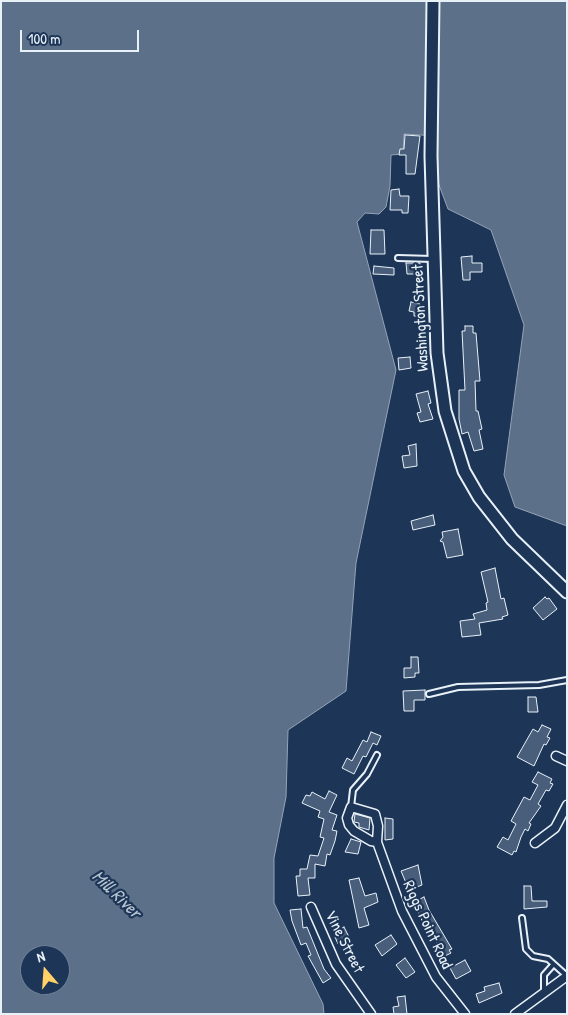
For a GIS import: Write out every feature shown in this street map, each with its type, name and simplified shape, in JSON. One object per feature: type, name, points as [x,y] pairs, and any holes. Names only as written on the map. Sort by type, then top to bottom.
[{"type":"main road","name":"Washington Street","points":[[433,1],[431,156],[437,353],[443,402],[453,441],[464,470],[479,497],[512,539],[567,592]]},
{"type":"street","points":[[556,756],[567,761]]},
{"type":"street","points":[[535,843],[555,828],[567,805]]},
{"type":"street","name":"Riggs Point Road","points":[[351,807],[375,814],[378,826],[377,842],[402,911],[436,978],[465,1014]]},
{"type":"street","points":[[351,807],[347,818],[354,832],[372,842],[377,842]]},
{"type":"street","name":"Vine Street","points":[[311,906],[336,964],[370,1014]]},
{"type":"street","points":[[515,1014],[567,976]]},
{"type":"lane","points":[[398,258],[435,259]]},
{"type":"lane","points":[[429,694],[458,687],[539,684],[567,680]]},
{"type":"lane","points":[[351,807],[353,790],[367,774],[376,755]]},
{"type":"lane","points":[[522,918],[526,949],[533,956],[548,959],[567,976]]},
{"type":"lane","points":[[544,991],[544,975],[553,965]]},
{"type":"water","name":"Mill River","points":[[1,1],[567,1],[567,526],[515,507],[504,475],[524,325],[491,230],[448,209],[436,177],[437,136],[404,134],[403,154],[391,155],[390,186],[386,207],[379,214],[365,213],[357,222],[396,370],[356,563],[346,691],[288,730],[286,797],[274,858],[274,903],[323,1004],[324,1014],[1,1014]]},
{"type":"building","points":[[405,135],[420,136],[415,174],[406,174],[406,155],[399,155],[400,149],[404,149]]},
{"type":"building","points":[[399,189],[400,196],[409,196],[408,213],[402,213],[402,210],[390,210],[391,190]]},
{"type":"building","points":[[371,230],[384,230],[385,254],[370,254]]},
{"type":"building","points":[[472,256],[472,263],[482,263],[482,272],[470,272],[470,280],[463,280],[461,257]]},
{"type":"building","points":[[406,263],[420,263],[420,274],[407,274]]},
{"type":"building","points":[[374,266],[394,268],[394,275],[373,274]]},
{"type":"building","points":[[411,302],[420,304],[419,309],[425,310],[424,317],[414,316],[414,312],[409,311]]},
{"type":"building","points":[[465,326],[473,326],[473,333],[476,333],[480,381],[475,381],[476,411],[478,411],[482,429],[479,430],[483,449],[474,451],[468,432],[462,434],[459,419],[459,390],[465,390],[462,331],[465,331]]},
{"type":"building","points":[[410,357],[411,368],[399,370],[398,358]]},
{"type":"building","points":[[428,391],[431,403],[428,404],[433,419],[420,422],[417,413],[421,412],[416,394]]},
{"type":"building","points":[[416,444],[417,466],[404,468],[402,456],[410,455],[408,446]]},
{"type":"building","points":[[433,515],[435,525],[413,530],[411,521]]},
{"type":"building","points":[[458,529],[463,555],[447,558],[443,542],[440,541],[443,537],[442,532]]},
{"type":"building","points":[[495,568],[501,599],[504,598],[508,615],[502,617],[503,619],[479,623],[481,635],[462,637],[460,621],[475,619],[473,614],[487,610],[486,603],[488,602],[481,572]]},
{"type":"building","points":[[545,597],[549,598],[557,609],[543,620],[533,608]]},
{"type":"building","points":[[411,657],[418,657],[419,673],[415,673],[415,677],[404,678],[404,668],[411,668]]},
{"type":"building","points":[[425,690],[425,700],[414,700],[414,711],[404,711],[403,691]]},
{"type":"building","points":[[528,697],[536,697],[538,712],[528,712]]},
{"type":"building","points":[[542,725],[551,729],[547,737],[550,738],[546,745],[544,744],[534,766],[517,757],[533,729],[538,732]]},
{"type":"building","points":[[371,732],[381,736],[377,745],[373,743],[366,757],[363,756],[354,774],[342,768],[347,758],[352,761],[363,740],[367,742]]},
{"type":"building","points":[[538,772],[552,779],[550,783],[553,784],[549,791],[546,790],[538,804],[541,806],[529,823],[531,824],[528,831],[525,829],[516,852],[514,851],[512,855],[497,847],[503,837],[508,840],[516,824],[511,821],[524,797],[530,800],[538,785],[532,782]]},
{"type":"building","points":[[329,791],[337,795],[329,812],[337,815],[332,830],[337,831],[335,841],[330,855],[327,854],[325,866],[315,864],[315,878],[308,878],[310,895],[298,896],[296,876],[300,876],[300,869],[307,869],[310,855],[318,856],[324,838],[320,837],[324,819],[318,817],[320,811],[302,803],[306,795],[310,796],[312,792],[325,799]]},
{"type":"building","points":[[355,814],[370,818],[369,830],[359,827],[359,823],[354,822]]},
{"type":"building","points":[[385,818],[393,819],[393,839],[385,840]]},
{"type":"building","points":[[351,839],[361,842],[358,854],[345,852]]},
{"type":"building","points":[[418,865],[422,885],[409,890],[401,871]]},
{"type":"building","points":[[359,878],[365,896],[376,893],[378,902],[364,908],[369,925],[359,928],[349,880]]},
{"type":"building","points":[[524,886],[531,886],[532,901],[547,901],[547,907],[524,909]]},
{"type":"building","points":[[424,897],[429,910],[452,949],[449,950],[451,953],[443,957],[434,936],[431,937],[426,930],[414,902]]},
{"type":"building","points":[[301,909],[303,928],[307,927],[324,969],[331,978],[323,983],[308,956],[311,955],[306,943],[301,945],[292,921],[290,910]]},
{"type":"building","points":[[344,927],[350,939],[338,944],[335,937],[339,935],[337,931]]},
{"type":"building","points":[[391,935],[397,944],[382,956],[375,945]]},
{"type":"building","points":[[405,958],[415,972],[406,978],[396,965]]},
{"type":"building","points":[[465,960],[471,971],[456,979],[450,968]]},
{"type":"building","points":[[499,983],[502,993],[479,1003],[476,994],[485,991],[484,987]]},
{"type":"building","points":[[405,996],[407,1014],[394,1014],[393,1007],[399,1006],[397,997]]}]
